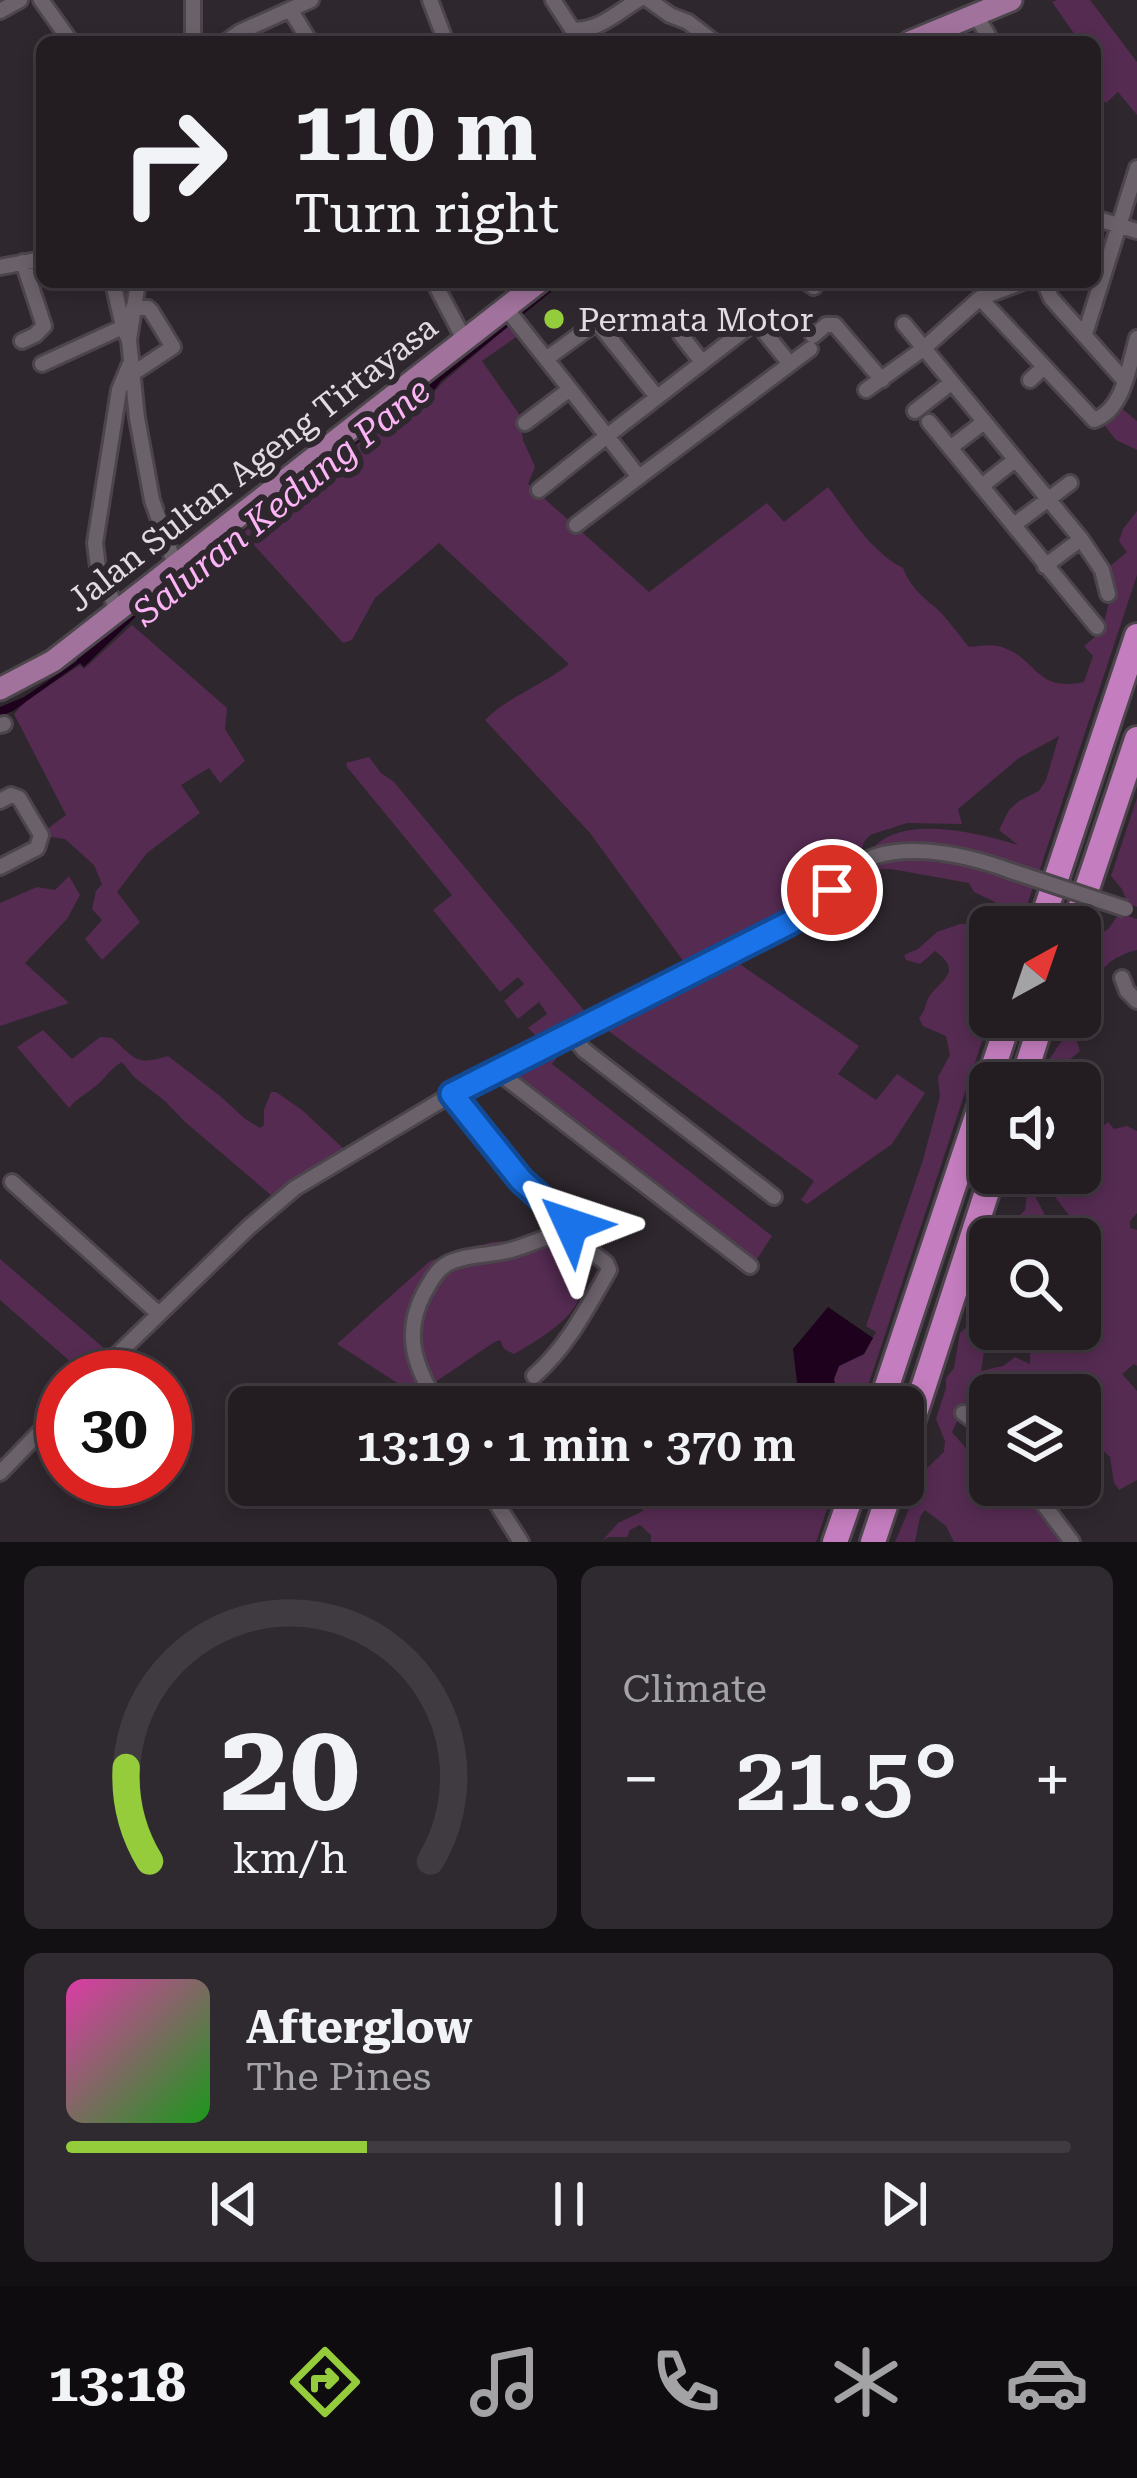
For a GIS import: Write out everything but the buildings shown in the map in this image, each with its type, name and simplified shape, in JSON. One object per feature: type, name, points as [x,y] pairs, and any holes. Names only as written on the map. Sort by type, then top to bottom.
[{"type":"highway","points":[[1047,906],[1137,636]]},
{"type":"highway","points":[[1081,906],[1137,739]]},
{"type":"highway","points":[[887,1386],[1003,1038]]},
{"type":"highway","points":[[924,1386],[986,1194]]},
{"type":"highway","points":[[839,1541],[849,1506]]},
{"type":"highway","points":[[873,1542],[885,1506]]},
{"type":"main road","points":[[937,36],[982,26],[1010,0]]},
{"type":"main road","name":"Jalan Sultan Ageng Tirtayasa","points":[[0,689],[53,661],[464,339],[510,313],[533,288]]},
{"type":"street","points":[[0,11],[20,0]]},
{"type":"street","points":[[41,0],[67,36]]},
{"type":"street","points":[[193,0],[194,36]]},
{"type":"street","points":[[245,36],[310,0]]},
{"type":"street","points":[[430,0],[444,36]]},
{"type":"street","points":[[553,0],[575,31],[591,29],[638,0]]},
{"type":"street","points":[[649,0],[706,36]]},
{"type":"street","points":[[291,11],[306,36]]},
{"type":"street","points":[[1101,284],[1137,168]]},
{"type":"street","points":[[1101,220],[1137,231]]},
{"type":"street","points":[[0,267],[36,260]]},
{"type":"street","points":[[22,341],[44,326],[23,262]]},
{"type":"street","points":[[114,288],[152,500],[175,565]]},
{"type":"street","points":[[126,334],[137,288]]},
{"type":"street","points":[[437,288],[464,339]]},
{"type":"street","points":[[866,390],[980,298],[1007,288]]},
{"type":"street","points":[[1047,288],[1124,380]]},
{"type":"street","points":[[1085,334],[1100,288]]},
{"type":"street","points":[[980,298],[1089,416],[1100,419],[1118,400],[1137,338]]},
{"type":"street","points":[[117,610],[98,567],[95,543],[118,390],[132,368],[173,347],[151,311],[133,308]]},
{"type":"street","points":[[510,313],[639,477]]},
{"type":"street","points":[[546,359],[597,322],[657,397]]},
{"type":"street","points":[[539,490],[752,323],[758,323],[790,364]]},
{"type":"street","points":[[904,324],[1081,539],[1102,570],[1108,593]]},
{"type":"street","points":[[576,525],[790,364],[826,325],[835,325],[882,380]]},
{"type":"street","points":[[42,364],[126,334]]},
{"type":"street","points":[[681,335],[702,362]]},
{"type":"street","points":[[1030,380],[1044,367]]},
{"type":"street","points":[[915,411],[951,383]]},
{"type":"street","points":[[524,423],[570,389]]},
{"type":"street","points":[[1066,417],[1080,405]]},
{"type":"street","points":[[929,422],[1097,627]]},
{"type":"street","points":[[950,448],[984,422]]},
{"type":"street","points":[[988,481],[1015,460]]},
{"type":"street","points":[[1019,521],[1070,483]]},
{"type":"street","points":[[1046,566],[1081,539]]},
{"type":"street","points":[[0,801],[11,795],[19,798],[41,836],[38,848],[0,867]]},
{"type":"street","points":[[122,1350],[274,1204],[305,1181],[452,1094],[789,923],[824,899],[851,868],[863,862],[906,852],[941,851],[1132,911]]},
{"type":"street","points":[[1122,978],[1137,1001]]},
{"type":"street","points":[[571,1034],[602,1065],[774,1197]]},
{"type":"street","points":[[498,1072],[750,1266]]},
{"type":"street","points":[[427,1386],[419,1372],[413,1336],[417,1307],[432,1279],[449,1262],[508,1251],[570,1227],[521,1180],[452,1094]]},
{"type":"street","points":[[12,1182],[159,1314]]},
{"type":"street","points":[[534,1376],[573,1333],[609,1270],[564,1231]]},
{"type":"street","points":[[963,1413],[969,1417]]},
{"type":"street","points":[[0,1473],[36,1436]]},
{"type":"street","points":[[498,1506],[521,1542]]},
{"type":"street","points":[[1045,1506],[1072,1542]]},
{"type":"shaded area","points":[[1090,0],[1137,62],[1137,115],[1118,92],[1106,103],[1101,98],[1101,36],[1076,36],[1052,2]]},
{"type":"shaded area","points":[[510,325],[519,335],[482,361],[519,414],[523,440],[535,467],[528,484],[649,592],[767,503],[784,522],[828,487],[871,543],[903,568],[916,590],[969,647],[998,646],[1021,657],[1045,678],[1067,684],[1084,682],[1093,656],[1084,646],[1102,631],[1113,585],[1109,567],[1127,552],[1119,541],[1137,511],[1137,575],[1038,875],[996,861],[871,850],[901,832],[921,829],[962,832],[1018,845],[999,830],[1009,810],[1039,791],[1059,736],[1019,758],[958,809],[962,824],[907,823],[870,835],[859,857],[806,908],[689,969],[590,833],[485,720],[569,664],[439,543],[375,598],[352,640],[343,643],[243,533],[419,397],[428,399]]},
{"type":"shaded area","points":[[1121,408],[1137,421],[1137,450],[1116,440],[1105,426]]},
{"type":"shaded area","points":[[132,625],[227,708],[225,729],[245,761],[220,783],[209,768],[181,785],[200,813],[147,853],[117,892],[140,922],[102,960],[85,939],[102,920],[92,909],[102,884],[94,865],[65,839],[50,837],[47,829],[66,815],[14,714],[80,665],[84,669]]},
{"type":"shaded area","points":[[369,757],[592,1020],[543,1043],[528,1028],[547,1014],[539,1002],[518,1019],[504,1001],[524,984],[518,977],[500,992],[433,910],[452,895],[347,767],[346,763]]},
{"type":"shaded area","points":[[1137,798],[1137,907],[1128,904],[1111,876]]},
{"type":"shaded area","points":[[905,856],[971,861],[1033,887],[1027,906],[996,906],[969,883],[891,869],[859,870]]},
{"type":"shaded area","points":[[69,876],[80,895],[67,919],[25,963],[69,1003],[0,1026],[0,903],[37,887],[55,890]]},
{"type":"shaded area","points":[[1120,913],[1137,919],[1137,950],[1115,959],[1101,972],[1101,934]]},
{"type":"shaded area","points":[[960,924],[966,924],[969,931],[969,1038],[983,1038],[975,1062],[969,1062],[969,1080],[868,1386],[835,1386],[839,1366],[864,1354],[876,1332],[866,1326],[923,1160],[940,1096],[938,1077],[950,1055],[946,1036],[923,1026],[919,1018],[946,978],[948,966],[935,951],[920,964],[904,955],[937,932]]},
{"type":"shaded area","points":[[731,958],[859,1046],[838,1074],[876,1100],[897,1074],[925,1093],[892,1144],[807,1204],[801,1200],[814,1181],[599,1024]]},
{"type":"shaded area","points":[[43,1030],[72,1059],[100,1037],[112,1038],[142,1060],[168,1056],[260,1128],[271,1092],[276,1092],[345,1150],[272,1196],[122,1062],[69,1108],[17,1047]]},
{"type":"shaded area","points":[[1064,1038],[1076,1038],[1080,1051],[1067,1062],[1047,1062]]},
{"type":"shaded area","points":[[558,1045],[564,1048],[552,1064],[772,1236],[755,1262],[504,1072]]},
{"type":"shaded area","points":[[1108,1122],[1114,1129],[1127,1126],[1137,1131],[1137,1213],[1130,1228],[1137,1230],[1137,1366],[1122,1374],[1137,1391],[1137,1480],[1119,1490],[1110,1457],[1101,1449],[1101,1374],[969,1374],[969,1401],[952,1432],[969,1452],[969,1506],[1040,1506],[1066,1542],[954,1542],[946,1526],[925,1510],[915,1542],[895,1542],[910,1506],[924,1506],[924,1474],[944,1452],[936,1419],[946,1378],[954,1368],[960,1333],[969,1325],[969,1350],[984,1350],[981,1371],[1003,1366],[1015,1357],[1030,1364],[1030,1352],[1101,1350],[1101,1218],[1071,1218],[1053,1194],[1101,1194],[1101,1128]]},
{"type":"shaded area","points":[[1027,1194],[1036,1194],[1044,1218],[1017,1218],[1025,1210]]},
{"type":"shaded area","points":[[532,1236],[569,1265],[579,1253],[587,1260],[579,1298],[568,1315],[514,1354],[500,1340],[429,1386],[402,1386],[337,1344],[430,1261],[492,1242]]},
{"type":"shaded area","points":[[0,1259],[106,1350],[57,1350],[0,1300]]},
{"type":"shaded area","points":[[641,1506],[828,1506],[816,1542],[651,1542],[651,1535],[640,1525],[627,1537],[603,1540],[618,1523],[643,1511]]},
{"type":"water","name":"Saluran Kedung Pane","points":[[541,288],[556,288],[441,381],[428,398],[424,393],[418,396],[156,597],[84,667],[80,663],[0,716],[0,707],[24,697],[77,661],[75,657],[416,395],[417,386]]},
{"type":"water","points":[[828,1307],[873,1338],[864,1354],[839,1366],[835,1386],[797,1386],[793,1349]]},
{"type":"place","name":"Permata Motor","points":[[554,319]]},
{"type":"route","points":[[571,1225],[521,1180],[452,1094],[789,923],[832,890]]}]
